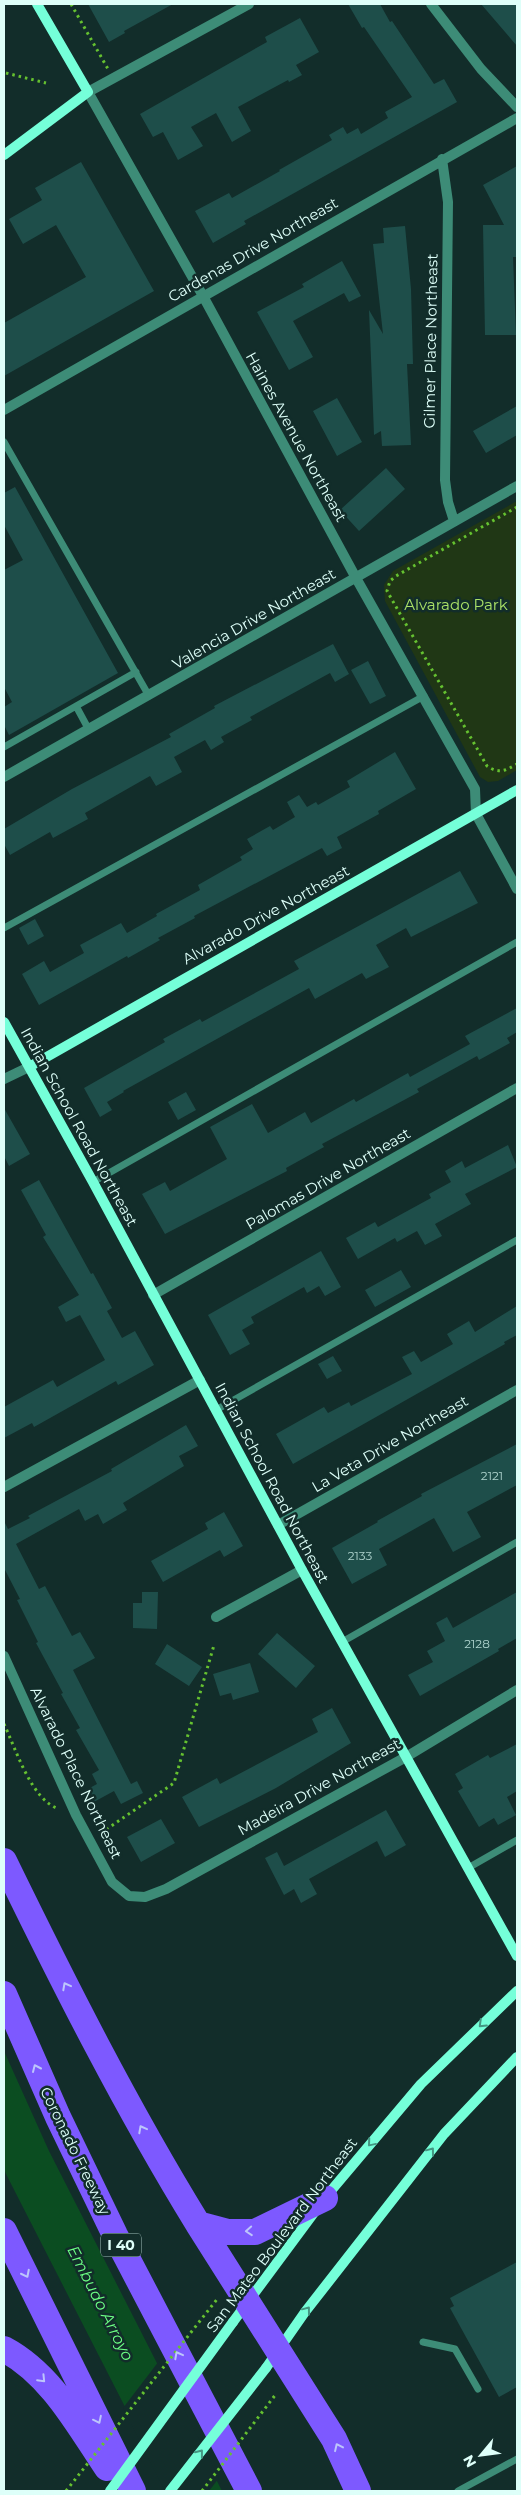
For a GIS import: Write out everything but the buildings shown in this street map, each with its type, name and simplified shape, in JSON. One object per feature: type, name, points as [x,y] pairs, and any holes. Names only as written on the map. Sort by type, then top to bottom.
[{"type":"highway","points":[[4,1861],[63,1981],[154,2153],[248,2301],[272,2359],[334,2438],[358,2491]]},
{"type":"highway","name":"Coronado Freeway","points":[[4,1994],[58,2117],[115,2235],[250,2491]]},
{"type":"highway","points":[[198,2224],[228,2232],[255,2232],[284,2220],[325,2198]]},
{"type":"highway","points":[[4,2231],[132,2491]]},
{"type":"highway","points":[[4,2349],[16,2356],[43,2378],[124,2491]]},
{"type":"street","name":"Haines Avenue Northeast","points":[[37,4],[203,296],[356,578],[475,789],[476,814],[517,889]]},
{"type":"street","points":[[4,155],[88,92],[249,4]]},
{"type":"street","points":[[431,4],[481,69],[517,107]]},
{"type":"street","name":"Cardenas Drive Northeast","points":[[4,410],[517,118]]},
{"type":"street","name":"Gilmer Place Northeast","points":[[442,159],[448,202],[445,480],[448,502],[454,521]]},
{"type":"street","name":"Valencia Drive Northeast","points":[[4,778],[517,486]]},
{"type":"street","name":"Alvarado Drive Northeast","points":[[29,1066],[517,790]]},
{"type":"street","name":"Indian School Road Northeast","points":[[4,1022],[93,1182],[302,1570],[517,1956]]},
{"type":"street","points":[[4,1079],[29,1066]]},
{"type":"street","name":"Palomas Drive Northeast","points":[[153,1295],[517,1088]]},
{"type":"street","points":[[4,1487],[200,1380]]},
{"type":"street","name":"La Veta Drive Northeast","points":[[278,1525],[517,1390]]},
{"type":"street","points":[[216,1616],[302,1570]]},
{"type":"street","name":"Alvarado Place Northeast","points":[[4,1656],[76,1815],[112,1882],[129,1896]]},
{"type":"street","name":"Madeira Drive Northeast","points":[[129,1896],[145,1897],[166,1888],[406,1757],[517,1690]]},
{"type":"street","name":"San Mateo Boulevard Northeast","points":[[110,2491],[325,2198],[421,2084],[517,1991]]},
{"type":"street","points":[[170,2491],[444,2134],[517,2057]]},
{"type":"lane","points":[[4,442],[149,696]]},
{"type":"lane","points":[[4,747],[136,672]]},
{"type":"lane","points":[[4,928],[424,696]]},
{"type":"lane","points":[[76,706],[89,730]]},
{"type":"lane","points":[[93,1182],[517,942]]},
{"type":"lane","points":[[216,1410],[517,1240]]},
{"type":"lane","points":[[342,1642],[517,1542]]},
{"type":"lane","points":[[468,1868],[517,1840]]},
{"type":"lane","points":[[423,2342],[456,2349],[478,2389]]},
{"type":"lane","points":[[458,2491],[517,2459]]},
{"type":"path","points":[[71,4],[107,67]]},
{"type":"path","points":[[6,73],[46,83]]},
{"type":"path","points":[[517,507],[396,576],[390,581],[387,591],[487,766],[495,772],[505,772],[517,764]]},
{"type":"path","points":[[102,1833],[174,1783],[214,1645]]},
{"type":"path","points":[[4,1724],[37,1794],[51,1806],[76,1815]]},
{"type":"path","points":[[66,2491],[218,2298]]},
{"type":"path","points":[[202,2491],[276,2394]]},
{"type":"green space","name":"Alvarado Park","points":[[517,501],[517,770],[498,781],[488,782],[480,777],[385,601],[384,585],[393,571]]},
{"type":"water","name":"Embudo Arroyo","points":[[4,2051],[49,2151],[222,2491],[168,2491],[6,2174],[4,2169]]},
{"type":"pier","points":[[159,2361],[219,2478],[209,2491],[165,2491],[123,2408]]}]
